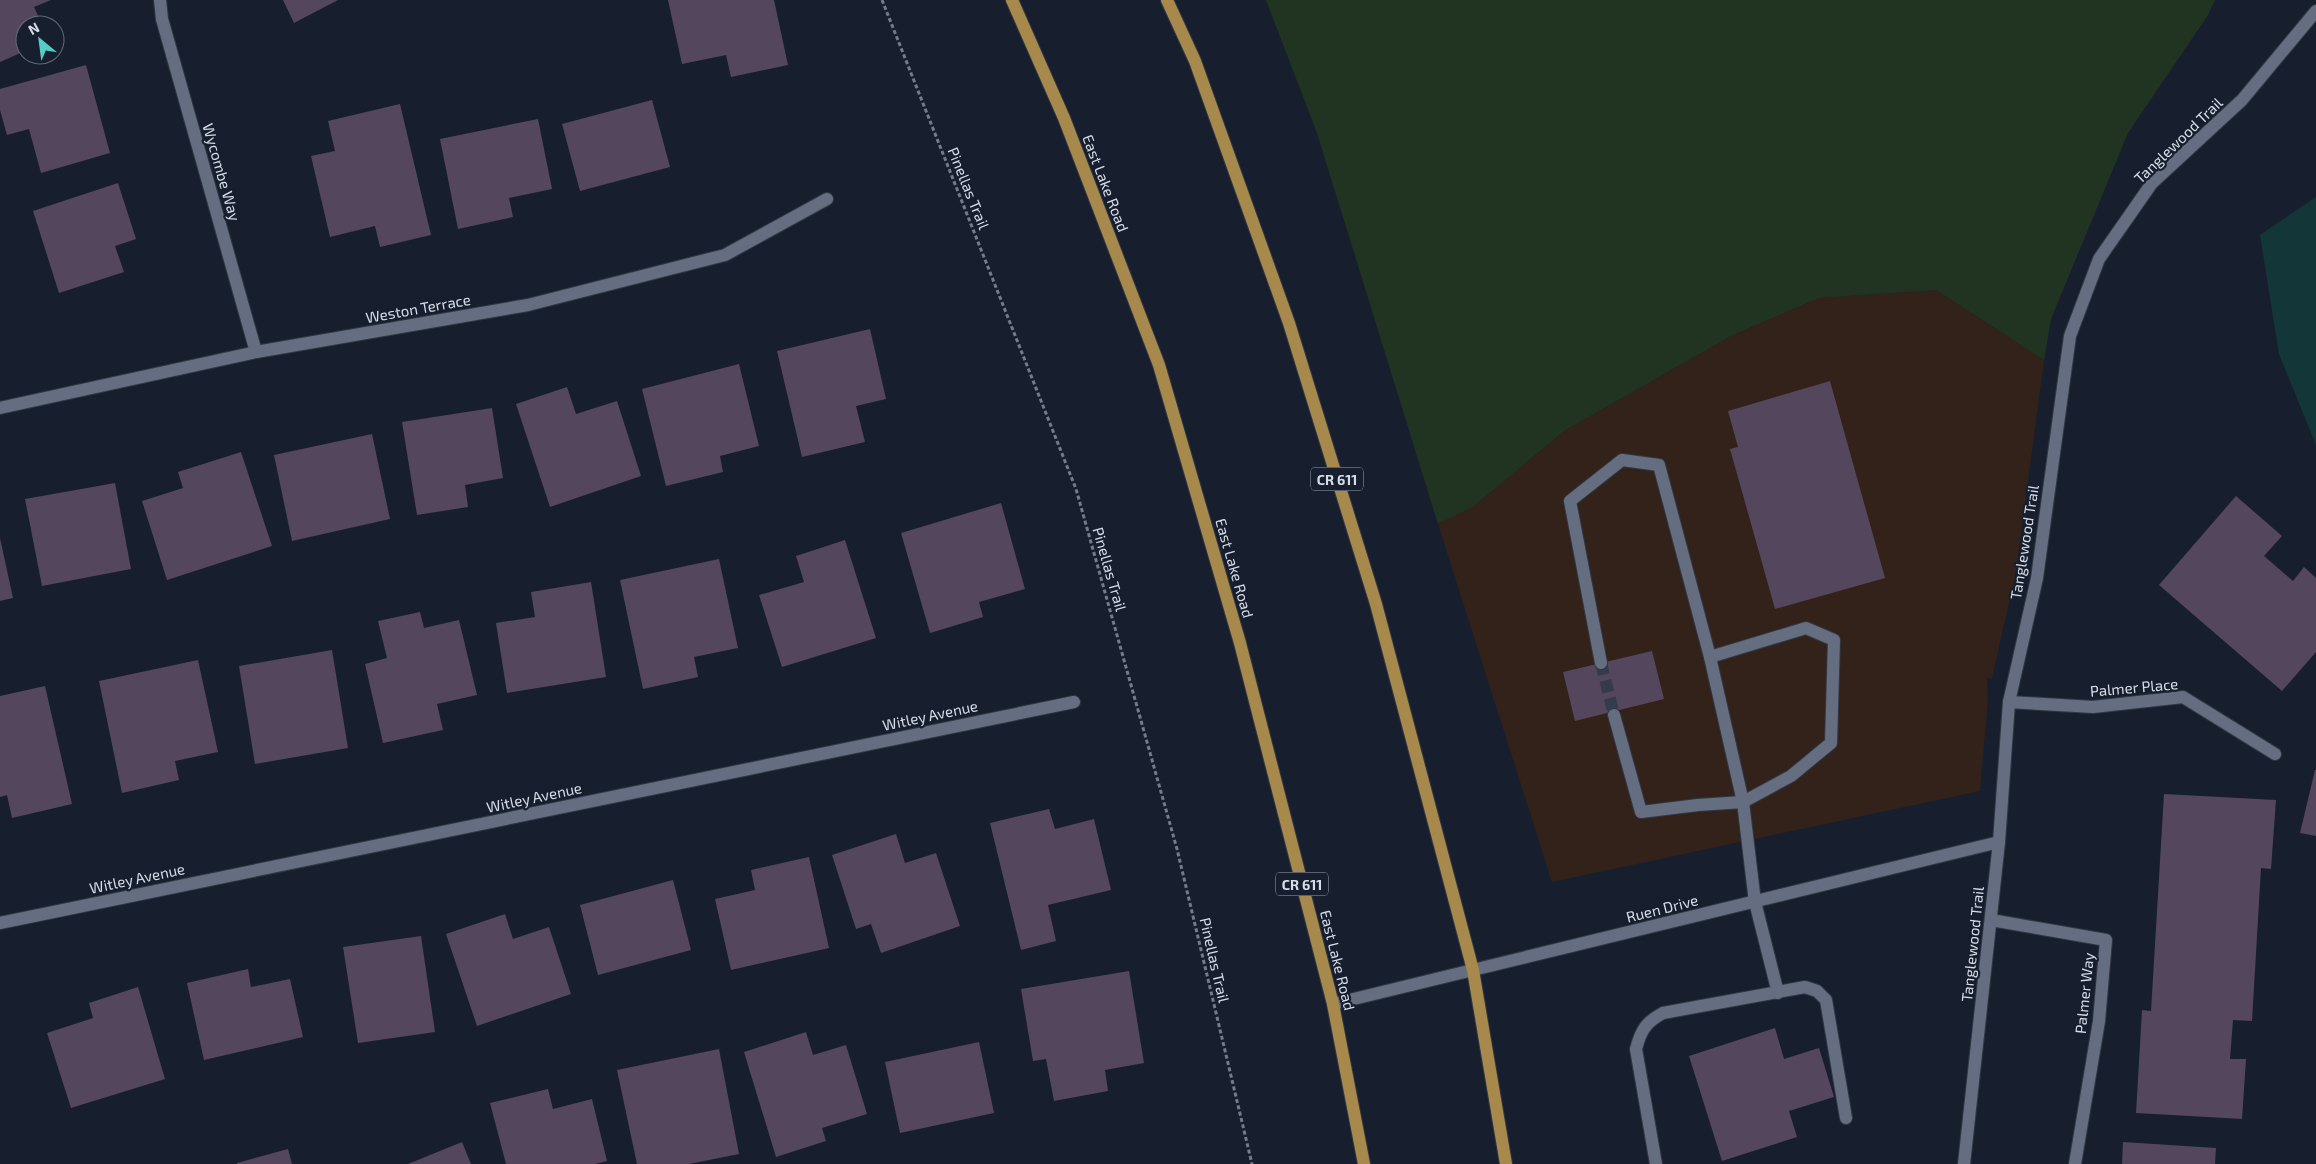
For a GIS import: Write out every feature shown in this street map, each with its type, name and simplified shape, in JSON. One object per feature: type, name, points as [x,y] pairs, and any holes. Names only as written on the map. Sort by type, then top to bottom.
[{"type":"main road","name":"East Lake Road","points":[[1012,0],[1064,118],[1158,365],[1240,643],[1333,1004],[1364,1164]]},
{"type":"main road","name":"CR 611","points":[[1167,0],[1195,61],[1289,323],[1376,604],[1473,970],[1506,1164]]},
{"type":"street","name":"Wycombe Way","points":[[160,0],[162,19],[256,352]]},
{"type":"street","name":"Tanglewood Trail","points":[[1964,1164],[1999,842],[2009,702],[2037,578],[2070,336],[2099,259],[2152,183],[2242,100],[2316,11]]},
{"type":"street","name":"Weston Terrace","points":[[0,408],[256,352],[528,305],[725,255],[827,199]]},
{"type":"street","points":[[1601,663],[1570,501],[1622,460],[1659,465],[1710,657],[1743,802],[1755,902],[1778,993]]},
{"type":"street","points":[[1614,715],[1641,812],[1743,802],[1791,776],[1831,742],[1834,640],[1806,628],[1710,657]]},
{"type":"street","name":"Palmer Place","points":[[2009,702],[2093,708],[2183,697],[2275,754]]},
{"type":"street","name":"Witley Avenue","points":[[0,923],[1074,702]]},
{"type":"street","name":"Ruen Drive","points":[[1333,1004],[1999,842]]},
{"type":"street","name":"Palmer Way","points":[[1990,920],[2106,940],[2098,1021],[2075,1164]]},
{"type":"street","points":[[1656,1164],[1636,1049],[1641,1030],[1650,1020],[1663,1013],[1805,988],[1817,991],[1826,1000],[1846,1118]]},
{"type":"path","name":"Pinellas Trail","points":[[882,0],[1076,489],[1176,849],[1252,1164]]},
{"type":"shaded area","points":[[1266,0],[2215,0],[2208,15],[2128,133],[2051,319],[2044,360],[1936,290],[1819,298],[1731,336],[1564,431],[1473,507],[1438,524],[1317,133]]},
{"type":"shaded area","points":[[2316,197],[2316,445],[2279,354],[2260,235]]},
{"type":"shaded area","points":[[1936,290],[2044,360],[2016,572],[1992,678],[1987,678],[1988,699],[1980,791],[1552,882],[1438,524],[1473,507],[1564,431],[1731,336],[1819,298]]},
{"type":"building","points":[[0,0],[51,0],[34,7],[38,15],[15,15],[15,55],[0,62]]},
{"type":"building","points":[[283,0],[338,0],[294,23]]},
{"type":"building","points":[[668,0],[774,0],[788,65],[731,77],[726,55],[682,64]]},
{"type":"building","points":[[86,65],[110,153],[41,173],[29,129],[7,135],[0,110],[0,89]]},
{"type":"building","points":[[652,100],[670,167],[580,191],[562,124]]},
{"type":"building","points":[[400,104],[431,235],[380,247],[375,226],[330,237],[311,156],[335,151],[328,121]]},
{"type":"building","points":[[538,119],[552,189],[509,198],[513,217],[458,229],[440,139]]},
{"type":"building","points":[[118,183],[136,239],[115,246],[124,272],[59,293],[33,211]]},
{"type":"building","points":[[870,329],[886,399],[856,406],[865,442],[802,457],[777,351]]},
{"type":"building","points":[[739,364],[759,446],[720,456],[723,472],[666,486],[642,389]]},
{"type":"building","points":[[1830,381],[1885,578],[1775,609],[1730,449],[1738,447],[1728,411]]},
{"type":"building","points":[[567,387],[576,414],[617,401],[641,476],[550,507],[516,404]]},
{"type":"building","points":[[492,408],[503,478],[465,485],[468,507],[417,515],[402,422]]},
{"type":"building","points":[[372,434],[390,519],[292,541],[274,455]]},
{"type":"building","points":[[241,452],[272,546],[167,580],[142,501],[183,488],[178,472]]},
{"type":"building","points":[[115,483],[131,569],[42,586],[25,499]]},
{"type":"building","points":[[2236,496],[2282,536],[2264,556],[2293,581],[2304,567],[2316,578],[2316,652],[2282,691],[2159,585]]},
{"type":"building","points":[[1001,503],[1025,589],[979,602],[983,617],[930,633],[901,533]]},
{"type":"building","points":[[0,538],[13,598],[0,601]]},
{"type":"building","points":[[845,540],[876,638],[782,667],[759,595],[804,582],[796,556]]},
{"type":"building","points":[[719,559],[738,648],[694,657],[698,677],[643,689],[620,580]]},
{"type":"building","points":[[591,582],[606,677],[507,693],[496,623],[535,617],[531,592]]},
{"type":"building","points":[[420,612],[424,628],[459,620],[477,695],[437,704],[443,730],[383,743],[365,664],[387,658],[378,621]]},
{"type":"building","points":[[332,650],[348,748],[255,764],[239,666]]},
{"type":"building","points":[[1652,651],[1664,699],[1575,721],[1563,672]]},
{"type":"building","points":[[198,660],[218,752],[175,761],[179,780],[122,793],[99,681]]},
{"type":"building","points":[[45,686],[72,804],[12,818],[7,795],[0,797],[0,696]]},
{"type":"building","points":[[2316,770],[2316,836],[2300,833]]},
{"type":"building","points":[[2164,794],[2276,800],[2271,869],[2261,868],[2252,1021],[2233,1020],[2230,1059],[2246,1059],[2242,1119],[2136,1113],[2142,1010],[2151,1011]]},
{"type":"building","points":[[1049,809],[1055,829],[1094,819],[1111,890],[1048,905],[1056,941],[1021,950],[990,823]]},
{"type":"building","points":[[896,834],[905,863],[936,853],[960,926],[881,953],[871,924],[856,929],[832,855]]},
{"type":"building","points":[[809,857],[829,948],[731,970],[715,899],[755,890],[751,870]]},
{"type":"building","points":[[673,880],[691,950],[598,975],[580,905]]},
{"type":"building","points":[[505,914],[513,939],[549,927],[571,994],[477,1026],[446,934]]},
{"type":"building","points":[[421,936],[435,1032],[358,1043],[343,947]]},
{"type":"building","points":[[248,969],[251,987],[290,979],[303,1037],[204,1060],[187,983]]},
{"type":"building","points":[[1129,971],[1144,1063],[1105,1070],[1108,1091],[1054,1101],[1046,1059],[1033,1061],[1021,989]]},
{"type":"building","points":[[138,987],[165,1079],[71,1108],[47,1033],[93,1018],[89,1003]]},
{"type":"building","points":[[1775,1028],[1784,1059],[1819,1048],[1834,1097],[1789,1111],[1797,1137],[1722,1161],[1689,1056]]},
{"type":"building","points":[[806,1032],[813,1055],[846,1045],[867,1114],[822,1128],[826,1141],[776,1157],[744,1052]]},
{"type":"building","points":[[979,1042],[994,1113],[900,1133],[885,1062]]},
{"type":"building","points":[[719,1049],[739,1154],[689,1164],[637,1164],[617,1070]]},
{"type":"building","points":[[548,1089],[553,1109],[592,1099],[607,1161],[595,1164],[506,1164],[490,1103]]},
{"type":"building","points":[[462,1142],[471,1164],[408,1164]]},
{"type":"building","points":[[2123,1142],[2216,1148],[2215,1164],[2122,1164]]},
{"type":"building","points":[[288,1149],[292,1164],[237,1164],[237,1163]]},
{"type":"tunnel","points":[[1601,663],[1614,715]]}]
